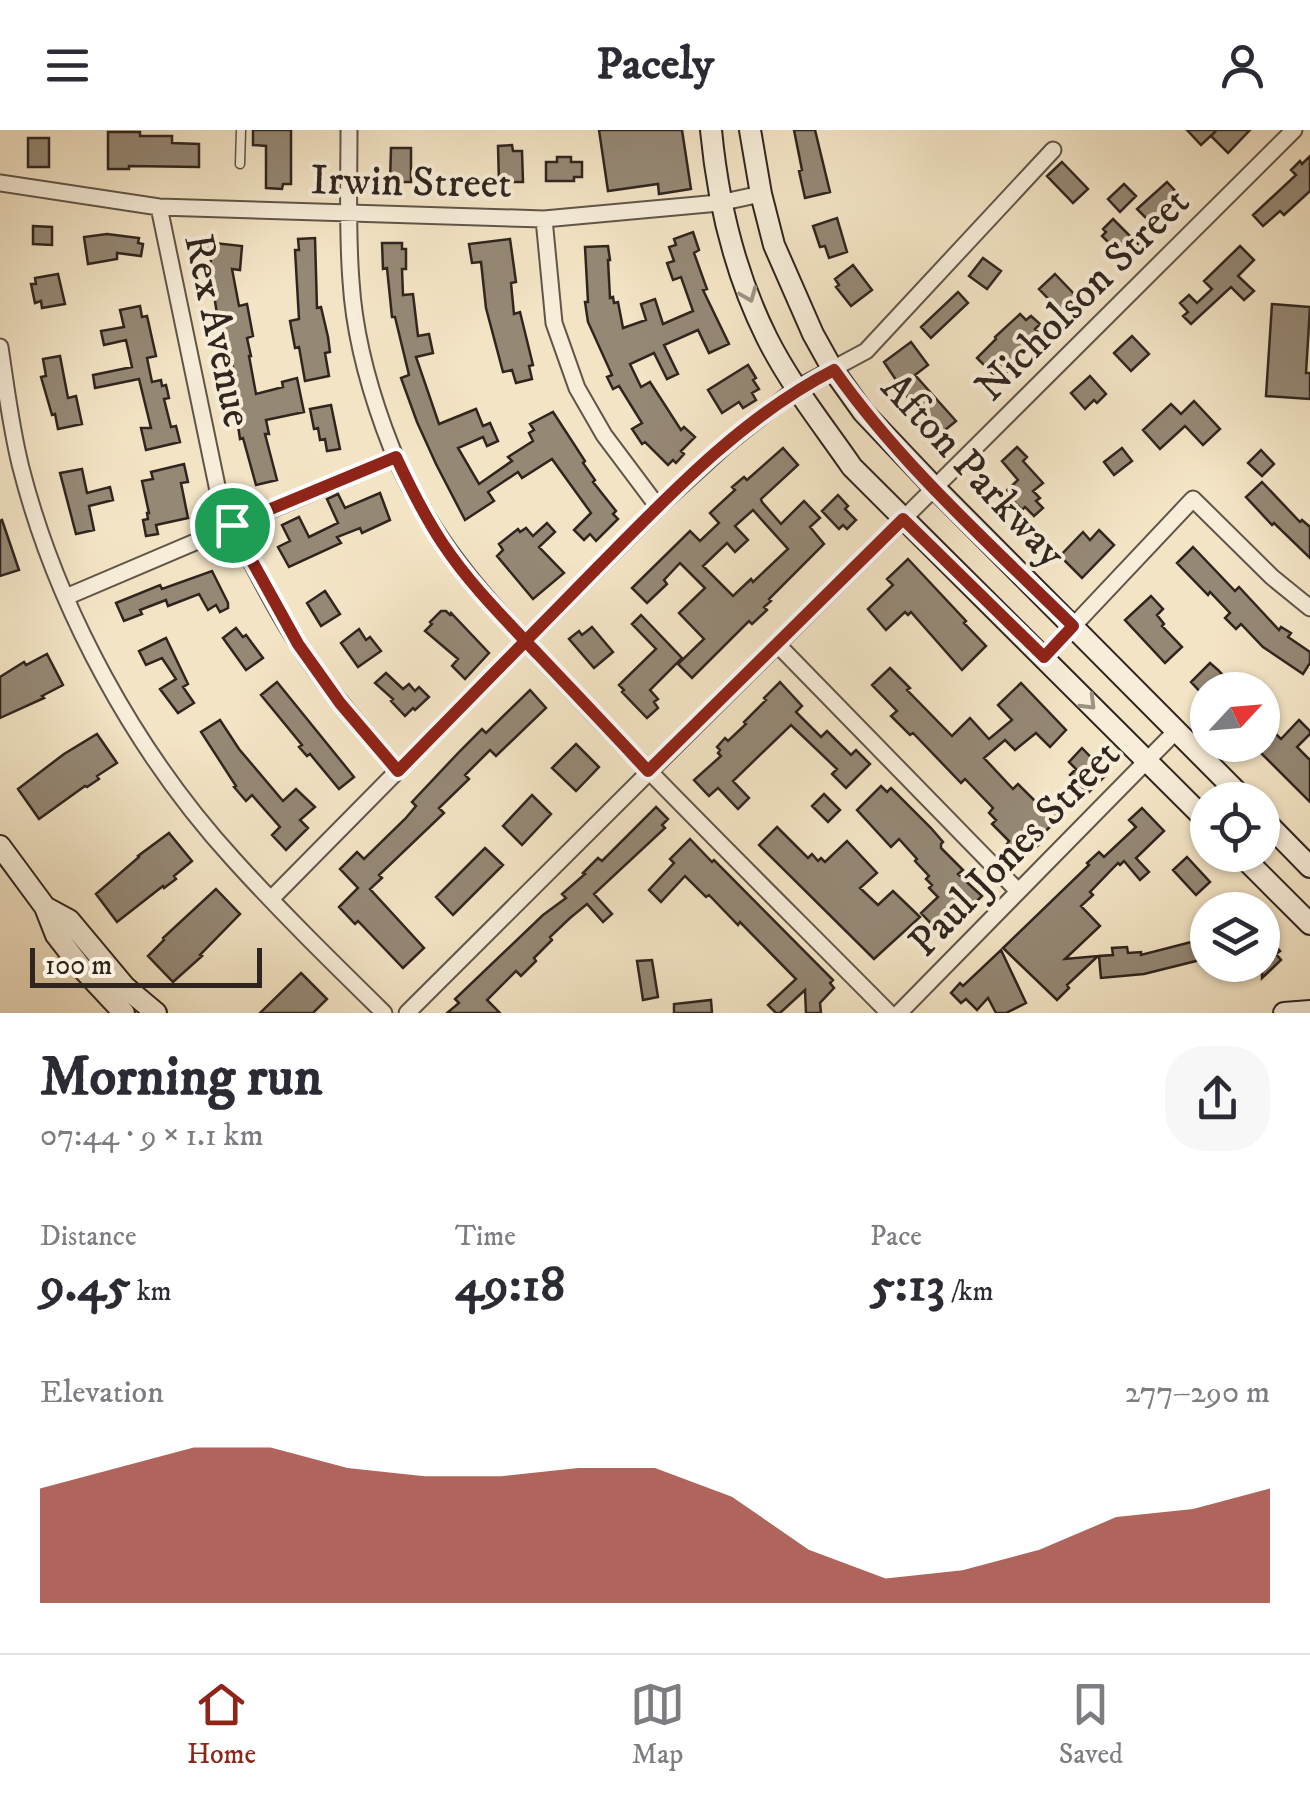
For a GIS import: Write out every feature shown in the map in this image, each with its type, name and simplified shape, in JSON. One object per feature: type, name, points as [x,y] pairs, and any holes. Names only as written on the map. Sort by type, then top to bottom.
[{"type":"street","points":[[349,130],[351,281],[358,332],[370,386],[420,508],[474,586],[525,641],[648,771],[889,1013]]},
{"type":"street","name":"Afton Parkway","points":[[710,130],[719,203],[755,310],[798,388],[852,467],[1190,804]]},
{"type":"street","name":"Afton Parkway","points":[[750,130],[774,246],[795,297],[834,370],[863,412],[1228,782]]},
{"type":"street","name":"Nicholson Street","points":[[407,1013],[1294,130]]},
{"type":"street","points":[[272,898],[658,506],[798,388],[866,350],[1053,150]]},
{"type":"street","name":"Irwin Street","points":[[0,183],[159,207],[544,219],[719,203],[761,194]]},
{"type":"street","name":"Rex Avenue","points":[[159,207],[222,510],[298,644],[340,703],[398,771]]},
{"type":"street","points":[[544,219],[554,323],[577,388],[604,436],[658,506]]},
{"type":"street","points":[[0,348],[21,467],[42,534],[66,598],[120,703],[203,824],[384,1013]]},
{"type":"street","points":[[66,598],[396,457]]},
{"type":"street","points":[[1044,657],[1193,498],[1259,565],[1310,608]]},
{"type":"street","points":[[777,644],[1018,891]]},
{"type":"street","name":"Paul Jones Street","points":[[899,1013],[1177,730]]},
{"type":"street","points":[[1280,837],[1310,868]]},
{"type":"street","points":[[0,846],[45,907],[56,935],[124,1013]]},
{"type":"street","points":[[1258,872],[1310,924]]},
{"type":"street","points":[[45,907],[68,920],[124,987],[156,1013]]},
{"type":"street","points":[[1284,1013],[1310,1012]]},
{"type":"lane","points":[[240,164],[242,130]]},
{"type":"building","points":[[253,130],[291,130],[291,184],[283,184],[282,189],[266,188],[266,146],[253,145]]},
{"type":"building","points":[[599,130],[682,130],[691,189],[659,194],[658,184],[608,191]]},
{"type":"building","points":[[794,130],[815,130],[830,192],[805,198]]},
{"type":"building","points":[[1187,130],[1250,130],[1228,153],[1211,136],[1216,131],[1201,145]]},
{"type":"building","points":[[108,132],[172,136],[172,143],[199,144],[199,167],[108,169]]},
{"type":"building","points":[[28,138],[49,138],[49,167],[28,167]]},
{"type":"building","points":[[512,145],[513,151],[522,151],[523,182],[499,182],[498,146]]},
{"type":"building","points":[[391,148],[411,148],[411,182],[390,182]]},
{"type":"building","points":[[1310,156],[1310,191],[1284,215],[1280,211],[1263,226],[1253,215],[1296,175],[1291,170]]},
{"type":"building","points":[[557,157],[582,162],[582,177],[574,177],[574,181],[546,181],[546,162],[557,162]]},
{"type":"building","points":[[1062,162],[1088,189],[1073,203],[1047,176]]},
{"type":"building","points":[[1167,182],[1179,195],[1150,222],[1137,209]]},
{"type":"building","points":[[1124,184],[1136,196],[1120,212],[1108,199]]},
{"type":"building","points":[[837,218],[847,252],[829,258],[825,246],[820,247],[813,226]]},
{"type":"building","points":[[1113,219],[1138,244],[1124,258],[1102,236]]},
{"type":"building","points":[[33,226],[52,227],[52,245],[33,244]]},
{"type":"building","points":[[693,232],[699,250],[694,253],[707,289],[703,290],[729,344],[709,353],[698,330],[664,345],[678,374],[667,379],[654,353],[630,364],[641,387],[650,382],[681,430],[684,427],[695,437],[681,451],[684,454],[676,463],[673,460],[668,465],[645,442],[642,444],[632,429],[642,423],[619,386],[613,389],[607,377],[612,375],[588,322],[585,247],[608,246],[610,298],[618,302],[623,328],[646,320],[641,304],[655,299],[663,324],[693,311],[681,277],[673,280],[667,263],[674,261],[669,247],[676,245],[674,239]]},
{"type":"building","points":[[107,234],[139,238],[138,243],[143,244],[141,256],[117,253],[117,259],[88,264],[84,237]]},
{"type":"building","points":[[315,238],[317,308],[321,307],[328,337],[330,352],[325,353],[329,376],[305,381],[290,321],[299,319],[295,250],[299,250],[298,239]]},
{"type":"building","points":[[510,239],[516,282],[511,283],[514,314],[520,312],[533,365],[529,366],[532,379],[516,383],[512,370],[503,372],[486,308],[481,262],[472,263],[469,244]]},
{"type":"building","points":[[205,242],[242,246],[240,270],[232,269],[239,306],[247,304],[253,336],[247,338],[256,394],[283,387],[282,382],[297,378],[304,412],[266,420],[269,434],[265,434],[277,480],[256,485],[243,438],[240,439],[231,378],[235,377],[218,320],[211,258],[204,257]]},
{"type":"building","points":[[382,243],[402,243],[402,249],[406,249],[403,295],[413,294],[418,336],[429,334],[433,353],[416,357],[439,424],[476,409],[483,426],[490,423],[498,441],[487,446],[483,437],[458,448],[479,484],[512,461],[508,457],[533,441],[530,424],[553,412],[585,461],[593,482],[616,511],[613,514],[618,519],[596,541],[590,534],[584,540],[574,530],[591,513],[552,459],[522,478],[518,472],[488,492],[494,501],[465,520],[417,422],[401,378],[409,375],[392,317]]},
{"type":"building","points":[[1240,246],[1254,260],[1238,276],[1254,291],[1244,300],[1231,287],[1191,324],[1183,316],[1188,312],[1180,303],[1189,295],[1197,303],[1212,289],[1204,281]]},
{"type":"building","points":[[983,258],[1001,271],[987,289],[969,276]]},
{"type":"building","points":[[853,265],[872,290],[851,306],[836,287],[839,285],[835,279]]},
{"type":"building","points":[[58,274],[65,304],[42,308],[41,301],[35,303],[31,284],[36,284],[35,278]]},
{"type":"building","points":[[1055,274],[1076,296],[1060,311],[1039,289]]},
{"type":"building","points":[[958,292],[968,303],[931,338],[921,327]]},
{"type":"building","points":[[1272,304],[1310,307],[1306,373],[1310,373],[1310,399],[1266,396]]},
{"type":"building","points":[[140,306],[142,317],[147,316],[156,356],[147,358],[152,382],[161,380],[162,386],[166,385],[169,398],[164,399],[171,427],[176,426],[180,442],[146,450],[141,428],[151,428],[139,379],[95,388],[93,375],[132,367],[126,340],[104,345],[101,331],[124,327],[120,310]]},
{"type":"building","points":[[1020,314],[1026,320],[1031,316],[1040,324],[1035,329],[1040,334],[1012,360],[999,380],[977,358]]},
{"type":"building","points":[[1132,336],[1149,354],[1131,371],[1114,353]]},
{"type":"building","points":[[911,342],[928,365],[915,375],[956,421],[939,435],[884,362]]},
{"type":"building","points":[[60,356],[68,398],[76,396],[82,424],[58,429],[41,377],[46,376],[43,359]]},
{"type":"building","points":[[748,365],[759,389],[752,393],[756,400],[743,408],[739,402],[722,413],[708,390]]},
{"type":"building","points":[[1090,376],[1106,394],[1085,409],[1071,393]]},
{"type":"building","points":[[1194,401],[1220,429],[1203,445],[1185,426],[1160,449],[1143,430],[1171,404],[1181,414]]},
{"type":"building","points":[[331,405],[340,449],[327,451],[325,439],[320,440],[318,428],[314,429],[310,409]]},
{"type":"building","points":[[1017,447],[1027,457],[1023,461],[1043,483],[1033,491],[1043,508],[1034,516],[1025,507],[1022,510],[1005,492],[1018,480],[1002,461]]},
{"type":"building","points":[[783,448],[798,465],[762,502],[781,524],[804,501],[820,518],[810,527],[824,544],[769,599],[764,607],[767,610],[752,624],[749,621],[692,678],[678,664],[704,639],[679,613],[705,588],[680,563],[664,580],[667,584],[647,603],[632,588],[690,531],[700,541],[719,523],[710,513],[735,490],[732,487],[744,477],[747,480]],"holes":[[[753,510],[788,549],[733,596],[703,566],[727,543],[735,552],[748,540],[735,526]]]},
{"type":"building","points":[[1122,448],[1132,461],[1114,475],[1104,462]]},
{"type":"building","points":[[1261,450],[1274,464],[1262,476],[1248,463]]},
{"type":"building","points":[[184,464],[188,482],[181,483],[188,518],[156,525],[158,534],[146,536],[143,520],[148,519],[149,513],[142,481],[153,479],[151,472]]},
{"type":"building","points":[[82,469],[87,493],[110,487],[113,500],[89,506],[94,530],[76,534],[60,473]]},
{"type":"building","points":[[1262,482],[1300,522],[1310,527],[1310,558],[1246,497]]},
{"type":"building","points":[[380,493],[390,520],[362,533],[360,528],[337,537],[341,543],[289,567],[278,547],[290,541],[282,525],[299,517],[309,537],[338,523],[327,499],[338,494],[345,508]]},
{"type":"building","points":[[838,495],[856,520],[847,529],[843,525],[839,529],[822,511]]},
{"type":"building","points":[[0,521],[19,570],[0,576]]},
{"type":"building","points":[[547,523],[555,532],[539,547],[564,573],[533,599],[497,556],[503,550],[499,544],[518,529],[520,532],[526,528],[533,536]]},
{"type":"building","points":[[1099,530],[1114,545],[1082,578],[1060,556],[1083,532],[1090,540]]},
{"type":"building","points":[[1193,547],[1235,591],[1239,587],[1279,630],[1281,627],[1291,633],[1288,637],[1310,652],[1310,663],[1303,674],[1263,647],[1241,624],[1236,629],[1225,618],[1230,613],[1177,563]]},
{"type":"building","points":[[908,559],[986,646],[962,670],[911,612],[905,612],[886,630],[868,609],[893,585],[887,579]]},
{"type":"building","points":[[212,571],[228,608],[220,612],[216,605],[208,610],[199,594],[168,606],[166,600],[124,621],[116,603],[160,585],[162,589]]},
{"type":"building","points":[[325,591],[340,614],[321,626],[307,603]]},
{"type":"building","points":[[1151,596],[1163,609],[1157,615],[1162,626],[1182,647],[1165,663],[1125,620]]},
{"type":"building","points":[[441,611],[451,613],[489,653],[465,679],[452,666],[458,659],[425,631]]},
{"type":"building","points":[[641,615],[682,658],[650,690],[658,699],[654,702],[658,708],[647,718],[619,685],[656,649],[632,624]]},
{"type":"building","points":[[592,627],[613,652],[594,668],[569,639]]},
{"type":"building","points":[[236,628],[263,658],[246,670],[223,638]]},
{"type":"building","points":[[359,629],[381,651],[358,667],[341,643]]},
{"type":"building","points":[[166,638],[188,684],[183,687],[194,703],[178,713],[160,689],[176,679],[162,658],[146,665],[139,651]]},
{"type":"building","points":[[47,654],[63,685],[0,718],[0,677]]},
{"type":"building","points":[[1210,663],[1219,672],[1201,672]]},
{"type":"building","points":[[890,668],[952,736],[970,718],[989,739],[1012,720],[998,705],[1021,683],[1066,730],[1050,747],[1036,733],[1015,750],[1005,740],[984,758],[1013,789],[1018,784],[1043,809],[1051,801],[1064,814],[1039,837],[1043,841],[1025,857],[1019,857],[992,824],[996,820],[989,813],[993,808],[891,716],[897,711],[872,685]]},
{"type":"building","points":[[386,673],[403,689],[409,684],[415,691],[419,687],[429,697],[405,716],[375,683]]},
{"type":"building","points":[[277,682],[354,777],[339,789],[310,754],[307,756],[299,747],[302,745],[261,695]]},
{"type":"building","points":[[780,682],[802,706],[796,712],[821,737],[827,731],[851,755],[856,750],[870,764],[846,788],[832,774],[837,769],[791,725],[733,781],[749,798],[738,809],[718,788],[709,796],[694,780],[721,756],[717,747],[746,724]]},
{"type":"building","points":[[530,690],[546,708],[496,756],[490,750],[465,775],[469,779],[439,808],[444,813],[379,875],[382,878],[370,889],[424,948],[403,968],[339,907],[358,888],[340,869],[357,852],[364,859],[405,819],[416,806],[412,802],[460,751],[482,729],[486,733]]},
{"type":"building","points":[[220,720],[283,801],[296,789],[315,807],[300,820],[308,828],[286,850],[272,835],[280,827],[252,795],[246,801],[234,787],[201,732]]},
{"type":"building","points":[[1299,720],[1310,731],[1297,747],[1310,760],[1310,802],[1270,762],[1280,762],[1281,739]]},
{"type":"building","points":[[97,734],[117,763],[39,819],[18,789]]},
{"type":"building","points":[[576,744],[599,767],[576,791],[552,768]]},
{"type":"building","points":[[1082,748],[1107,774],[1088,793],[1070,775],[1076,769],[1069,762]]},
{"type":"building","points":[[881,786],[887,792],[891,788],[931,828],[943,842],[941,848],[963,870],[958,874],[982,896],[942,935],[921,913],[938,897],[929,888],[929,876],[899,839],[891,847],[857,810]]},
{"type":"building","points":[[824,794],[840,810],[828,822],[812,806]]},
{"type":"building","points":[[532,795],[551,814],[522,845],[503,826]]},
{"type":"building","points":[[656,807],[668,819],[662,825],[665,828],[594,894],[612,914],[603,922],[587,904],[570,918],[550,937],[552,940],[521,976],[516,971],[487,1000],[500,1013],[447,1013],[459,1003],[455,999],[566,898],[562,894],[598,858],[602,861]]},
{"type":"building","points":[[1142,808],[1164,831],[1136,858],[1149,872],[1140,880],[1124,861],[1118,863],[1090,892],[1093,895],[1081,906],[1100,926],[1065,959],[1098,956],[1057,1000],[1003,948],[1099,852],[1104,857],[1136,827],[1129,820]]},
{"type":"building","points":[[777,827],[808,858],[812,854],[818,861],[821,858],[825,862],[847,841],[877,873],[860,888],[878,905],[893,891],[920,917],[874,959],[759,845]]},
{"type":"building","points":[[169,833],[192,861],[174,876],[176,879],[117,922],[96,894]]},
{"type":"building","points":[[690,839],[833,980],[830,983],[834,988],[820,1003],[821,1013],[806,1013],[805,990],[780,1013],[768,1005],[796,979],[740,922],[738,925],[685,876],[661,902],[649,890],[674,863],[670,859]]},
{"type":"building","points":[[485,848],[503,865],[453,915],[436,897]]},
{"type":"building","points":[[1187,857],[1190,872],[1201,872],[1210,882],[1199,892],[1193,892],[1173,870]]},
{"type":"building","points":[[216,889],[240,914],[173,982],[148,956]]},
{"type":"building","points":[[1190,942],[1190,962],[1144,974],[1101,978],[1099,956],[1113,955],[1112,948],[1127,947],[1128,953],[1141,955]]},
{"type":"building","points":[[1001,950],[1026,1003],[1006,1013],[996,1013],[988,998],[977,1010],[966,999],[961,1003],[951,993]]},
{"type":"building","points":[[652,960],[658,997],[643,1000],[637,961]]},
{"type":"building","points":[[301,973],[327,999],[313,1013],[260,1013]]},
{"type":"building","points":[[711,1000],[712,1013],[674,1013],[674,1004]]},
{"type":"route","points":[[232,525],[298,644],[340,703],[398,771],[525,641],[658,506],[798,388],[834,370],[863,412],[1073,626],[1044,657],[903,519],[648,771],[525,641],[499,614],[474,586],[420,508],[396,457],[232,525]]}]
